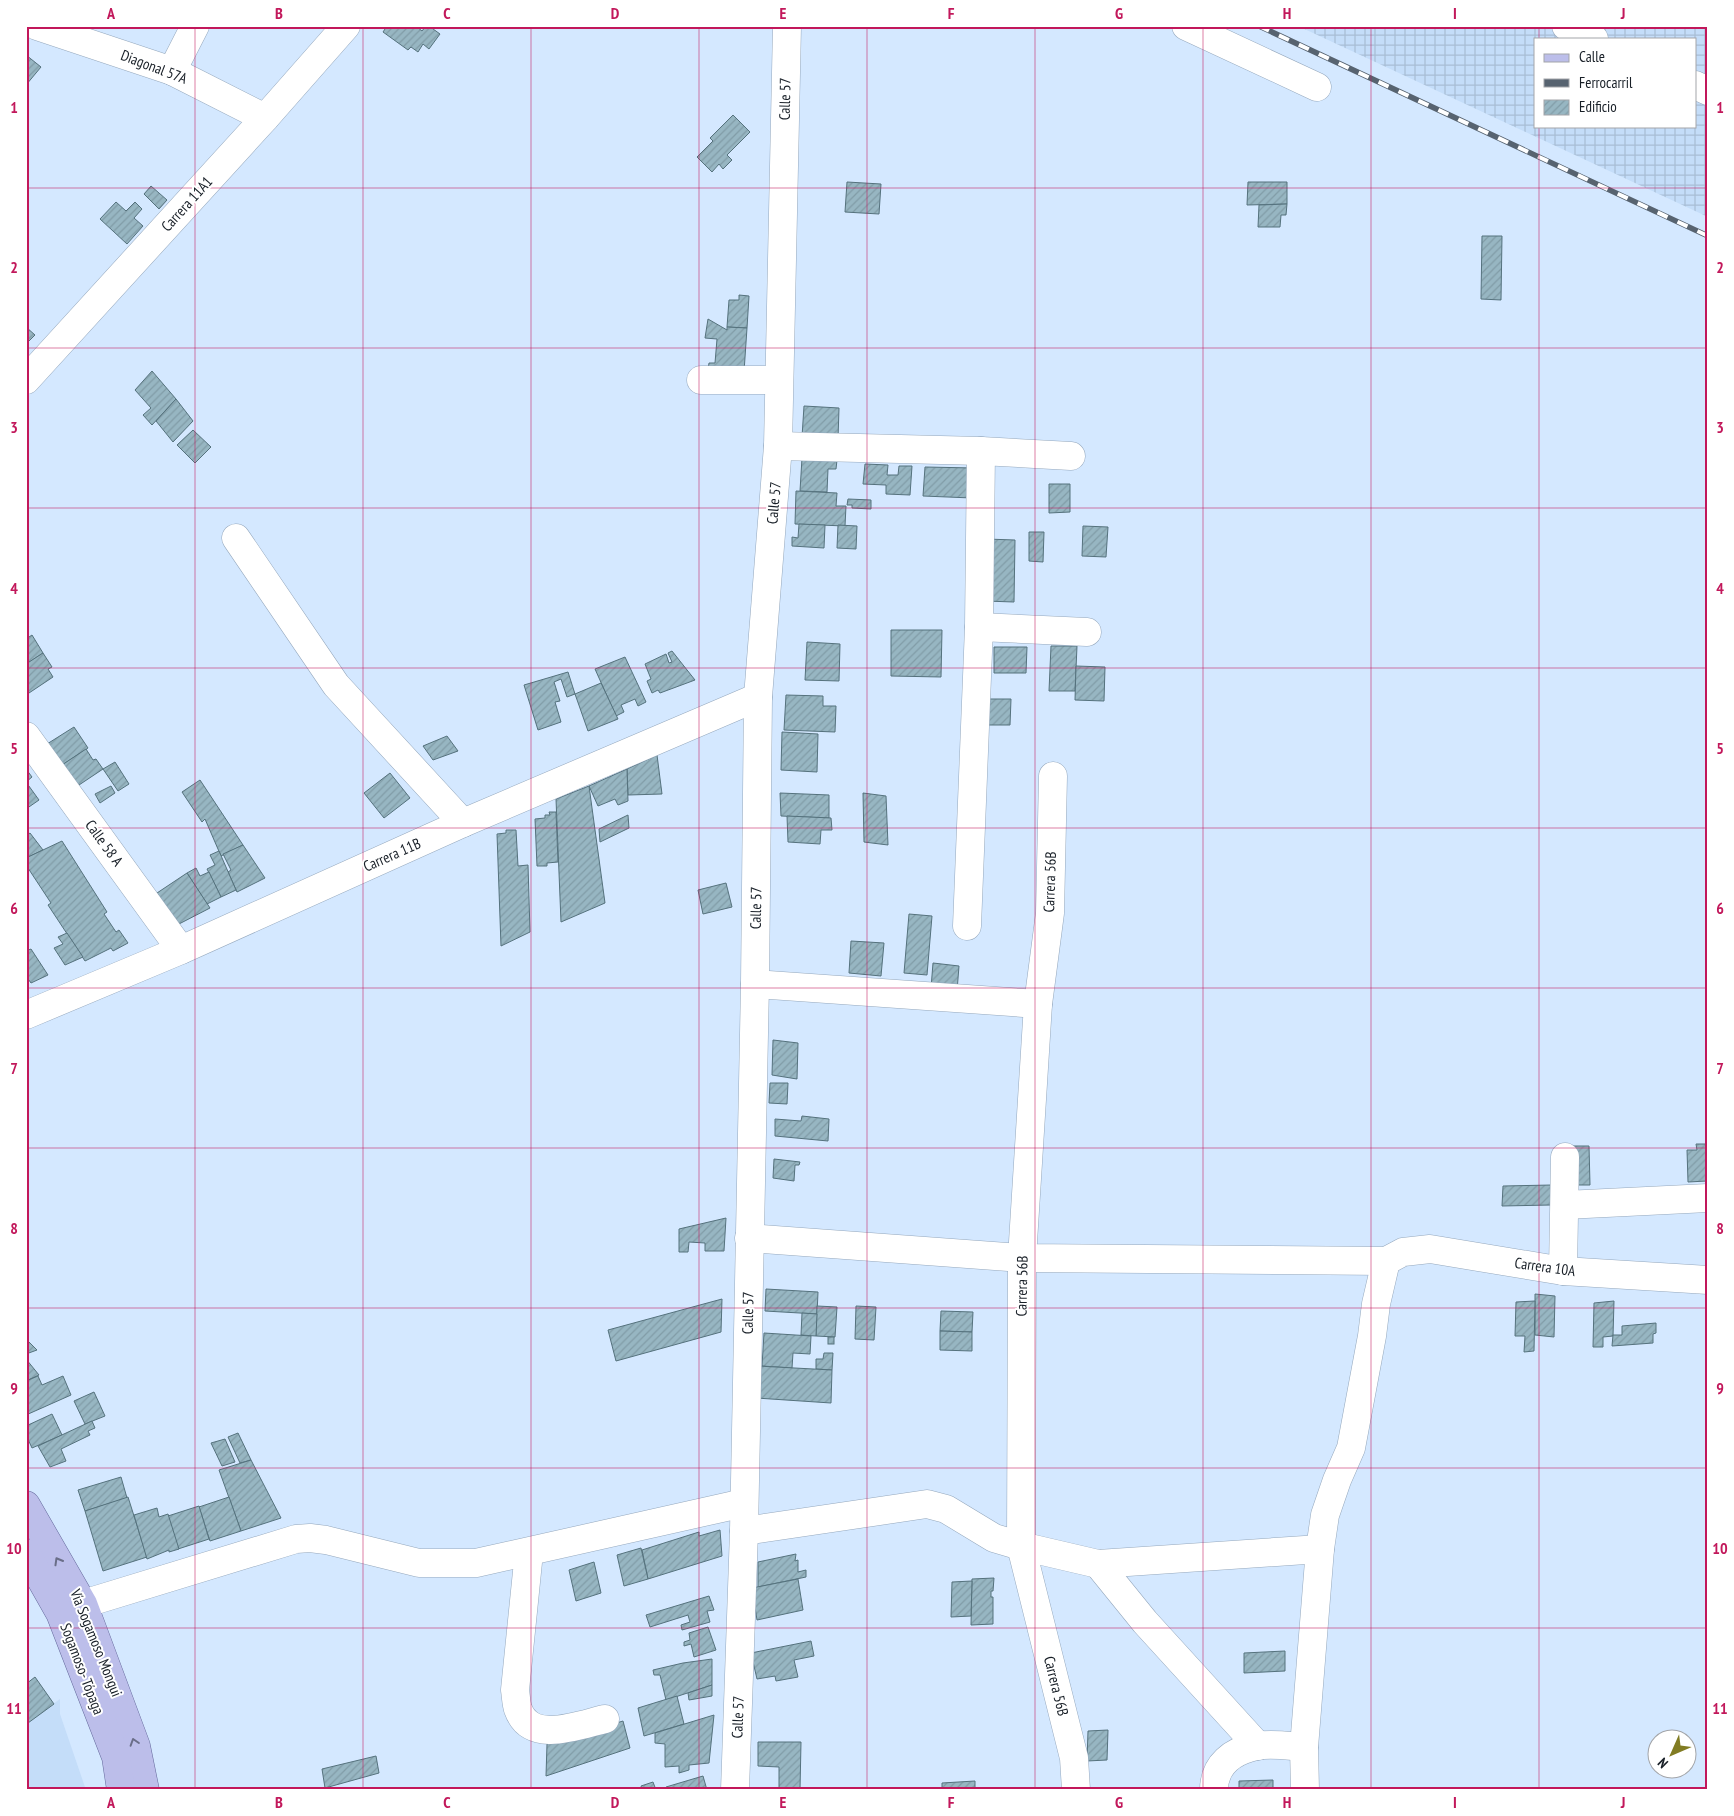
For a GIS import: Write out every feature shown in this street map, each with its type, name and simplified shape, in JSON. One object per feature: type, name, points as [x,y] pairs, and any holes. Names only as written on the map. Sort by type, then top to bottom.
[{"type":"main road","name":"Vía Sogamoso Mongui","points":[[26,1505],[83,1604],[136,1746],[145,1790]]},
{"type":"main road","name":"Sogamoso- Tópaga","points":[[26,1554],[60,1613],[116,1757],[122,1790]]},
{"type":"street","name":"Diagonal 57A","points":[[37,26],[172,71],[265,118]]},
{"type":"street","points":[[172,71],[195,26]]},
{"type":"street","name":"Carrera 11A1","points":[[26,380],[265,118],[346,26]]},
{"type":"street","name":"Calle 57","points":[[735,1790],[744,1531],[755,984],[758,697],[778,446],[786,26]]},
{"type":"street","points":[[1186,26],[1317,86]]},
{"type":"street","points":[[1566,26],[1592,38]]},
{"type":"street","points":[[1696,85],[1708,90]]},
{"type":"street","points":[[701,380],[780,380]]},
{"type":"street","points":[[778,446],[982,451],[1071,456]]},
{"type":"street","points":[[967,926],[979,627],[982,451]]},
{"type":"street","points":[[236,538],[336,685],[463,824]]},
{"type":"street","points":[[979,627],[1087,632]]},
{"type":"street","name":"Carrera 11B","points":[[26,1014],[181,950],[463,824],[758,697]]},
{"type":"street","name":"Calle 58 A","points":[[26,736],[181,950]]},
{"type":"street","name":"Carrera 56B","points":[[1054,776],[1050,913],[1038,1004],[1022,1258],[1021,1546],[1074,1758],[1076,1790]]},
{"type":"street","points":[[755,984],[1038,1004]]},
{"type":"street","points":[[1563,1271],[1565,1157]]},
{"type":"street","points":[[1565,1204],[1708,1198]]},
{"type":"street","points":[[750,1238],[1022,1258],[1386,1261],[1376,1304],[1352,1448],[1337,1480],[1325,1515],[1320,1549],[1304,1747],[1304,1790]]},
{"type":"street","name":"Carrera 10A","points":[[1386,1261],[1403,1252],[1430,1249],[1563,1271],[1708,1280]]},
{"type":"street","points":[[83,1604],[296,1539],[326,1540],[419,1563],[476,1563],[744,1503]]},
{"type":"street","points":[[744,1531],[927,1504],[946,1509],[994,1538],[1098,1564],[1320,1549]]},
{"type":"street","points":[[529,1552],[515,1690],[518,1709],[524,1720],[535,1728],[551,1731],[605,1718]]},
{"type":"street","points":[[1098,1564],[1145,1622],[1258,1746]]},
{"type":"street","points":[[1214,1786],[1219,1767],[1235,1753],[1258,1746],[1304,1747]]},
{"type":"shaded area","points":[[1298,26],[1708,26],[1708,217]]},
{"type":"shaded area","points":[[60,1699],[60,1714],[86,1790],[26,1790],[26,1724]]},
{"type":"building","points":[[387,26],[416,26],[422,31],[426,26],[429,26],[440,34],[429,49],[423,44],[418,52],[411,47],[408,50],[383,32]]},
{"type":"building","points":[[26,55],[41,67],[26,85]]},
{"type":"building","points":[[733,115],[750,132],[727,155],[732,160],[723,169],[719,164],[712,172],[697,157],[713,141],[710,138]]},
{"type":"building","points":[[847,182],[881,184],[879,214],[845,212]]},
{"type":"building","points":[[1248,182],[1287,182],[1287,204],[1247,205]]},
{"type":"building","points":[[151,186],[167,200],[159,209],[144,194]]},
{"type":"building","points":[[116,202],[126,211],[135,202],[142,209],[134,218],[143,226],[127,244],[100,219]]},
{"type":"building","points":[[1287,204],[1286,215],[1281,215],[1280,227],[1258,227],[1259,205]]},
{"type":"building","points":[[1482,236],[1502,236],[1501,300],[1481,299]]},
{"type":"building","points":[[739,295],[749,296],[747,328],[727,327],[729,300],[739,300]]},
{"type":"building","points":[[708,319],[727,330],[727,327],[747,328],[744,372],[708,369],[709,363],[715,363],[717,339],[705,338]]},
{"type":"building","points":[[26,327],[35,335],[26,344]]},
{"type":"building","points":[[152,371],[176,399],[152,425],[143,415],[151,408],[135,390]]},
{"type":"building","points":[[176,399],[193,421],[173,442],[156,421]]},
{"type":"building","points":[[804,406],[839,408],[838,439],[802,437]]},
{"type":"building","points":[[193,430],[211,447],[195,463],[177,445]]},
{"type":"building","points":[[802,458],[837,460],[836,469],[828,469],[827,492],[800,491]]},
{"type":"building","points":[[865,464],[888,465],[887,475],[898,475],[899,466],[912,466],[910,495],[886,494],[886,485],[863,484]]},
{"type":"building","points":[[925,467],[974,468],[972,498],[923,496]]},
{"type":"building","points":[[1049,484],[1070,484],[1070,512],[1049,513]]},
{"type":"building","points":[[796,491],[837,493],[836,506],[846,506],[845,526],[795,524]]},
{"type":"building","points":[[848,499],[871,500],[871,509],[852,508],[852,505],[847,505]]},
{"type":"building","points":[[799,524],[825,525],[824,548],[792,546],[792,537],[798,538]]},
{"type":"building","points":[[838,525],[857,526],[856,549],[837,548]]},
{"type":"building","points":[[1083,526],[1108,527],[1106,557],[1082,556]]},
{"type":"building","points":[[1029,532],[1044,532],[1043,562],[1029,561]]},
{"type":"building","points":[[986,539],[1015,540],[1014,602],[985,601]]},
{"type":"building","points":[[891,630],[942,630],[941,677],[891,676]]},
{"type":"building","points":[[32,635],[43,653],[28,663],[26,661],[26,639]]},
{"type":"building","points":[[807,642],[840,644],[839,681],[805,680]]},
{"type":"building","points":[[1051,646],[1077,646],[1075,691],[1049,691]]},
{"type":"building","points":[[994,647],[1027,647],[1026,673],[994,673]]},
{"type":"building","points":[[672,651],[695,680],[660,693],[658,690],[652,693],[647,681],[651,679],[645,664],[666,654],[669,663],[672,662],[668,653]]},
{"type":"building","points":[[43,653],[52,667],[48,669],[53,677],[26,695],[26,664]]},
{"type":"building","points":[[625,657],[646,702],[638,706],[635,699],[621,705],[624,712],[616,716],[595,669]]},
{"type":"building","points":[[1076,666],[1105,667],[1104,701],[1075,700]]},
{"type":"building","points":[[568,672],[575,694],[567,697],[561,679],[554,682],[560,701],[555,702],[561,722],[538,730],[524,685]]},
{"type":"building","points":[[601,683],[618,719],[588,731],[575,694]]},
{"type":"building","points":[[786,695],[823,696],[823,706],[836,706],[835,732],[784,730]]},
{"type":"building","points":[[983,699],[1011,699],[1010,725],[982,725]]},
{"type":"building","points":[[74,727],[88,748],[62,765],[47,744]]},
{"type":"building","points":[[782,732],[818,734],[817,772],[781,770]]},
{"type":"building","points":[[447,736],[458,751],[433,760],[423,746]]},
{"type":"building","points":[[86,749],[93,760],[96,759],[103,769],[76,787],[62,765]]},
{"type":"building","points":[[657,755],[662,794],[628,795],[627,769]]},
{"type":"building","points":[[115,762],[129,784],[118,791],[103,769]]},
{"type":"building","points":[[26,769],[32,777],[26,782]]},
{"type":"building","points":[[627,769],[628,801],[618,805],[615,799],[598,806],[589,786]]},
{"type":"building","points":[[390,773],[410,798],[384,818],[364,793]]},
{"type":"building","points":[[200,780],[243,845],[221,856],[205,819],[202,822],[182,792]]},
{"type":"building","points":[[26,782],[39,800],[26,809]]},
{"type":"building","points":[[111,786],[115,793],[100,803],[95,794]]},
{"type":"building","points":[[589,786],[605,903],[561,922],[556,799]]},
{"type":"building","points":[[780,793],[829,795],[829,818],[781,816]]},
{"type":"building","points":[[863,793],[886,796],[888,845],[864,842]]},
{"type":"building","points":[[549,812],[556,812],[558,862],[547,863],[547,866],[537,866],[535,819],[545,818],[545,815],[550,815]]},
{"type":"building","points":[[628,815],[629,828],[600,842],[599,829]]},
{"type":"building","points":[[787,816],[831,818],[832,830],[821,830],[820,844],[788,842]]},
{"type":"building","points":[[506,830],[516,830],[518,866],[528,865],[530,932],[501,946],[497,834],[506,833]]},
{"type":"building","points":[[30,833],[43,850],[26,858],[26,836]]},
{"type":"building","points":[[62,841],[107,912],[104,914],[116,932],[119,930],[128,943],[113,951],[111,948],[85,961],[48,905],[51,903],[26,865],[26,858]]},
{"type":"building","points":[[243,845],[265,878],[237,892],[228,872],[231,870],[223,854]]},
{"type":"building","points":[[219,851],[236,890],[221,897],[207,869],[215,865],[210,855]]},
{"type":"building","points":[[196,868],[200,876],[209,872],[221,897],[207,904],[187,873]]},
{"type":"building","points":[[187,873],[210,908],[177,925],[157,893]]},
{"type":"building","points":[[726,883],[732,907],[703,914],[698,890]]},
{"type":"building","points":[[909,914],[932,916],[927,975],[904,973]]},
{"type":"building","points":[[67,933],[83,957],[65,965],[54,948],[63,944],[58,937]]},
{"type":"building","points":[[851,941],[884,943],[881,976],[849,973]]},
{"type":"building","points":[[31,949],[48,975],[31,983],[26,976],[26,951]]},
{"type":"building","points":[[933,963],[959,966],[957,991],[931,988]]},
{"type":"building","points":[[773,1040],[798,1043],[797,1079],[772,1075]]},
{"type":"building","points":[[770,1083],[788,1083],[787,1104],[769,1103]]},
{"type":"building","points":[[802,1116],[829,1119],[828,1141],[775,1136],[775,1119],[801,1121]]},
{"type":"building","points":[[1696,1144],[1706,1144],[1707,1181],[1688,1182],[1687,1150],[1697,1150]]},
{"type":"building","points":[[1706,1144],[1708,1144],[1707,1176]]},
{"type":"building","points":[[1570,1146],[1589,1146],[1590,1185],[1570,1185]]},
{"type":"building","points":[[774,1159],[800,1162],[799,1165],[795,1165],[794,1181],[773,1178]]},
{"type":"building","points":[[1552,1185],[1551,1205],[1502,1206],[1503,1186]]},
{"type":"building","points":[[726,1218],[724,1251],[705,1251],[705,1243],[689,1242],[688,1252],[679,1252],[679,1229]]},
{"type":"building","points":[[766,1289],[818,1292],[817,1314],[765,1311]]},
{"type":"building","points":[[1535,1294],[1555,1296],[1554,1337],[1535,1335]]},
{"type":"building","points":[[722,1299],[721,1332],[616,1361],[608,1330]]},
{"type":"building","points":[[1535,1301],[1534,1351],[1524,1352],[1525,1336],[1515,1336],[1516,1302]]},
{"type":"building","points":[[1614,1301],[1613,1336],[1603,1337],[1603,1347],[1593,1347],[1594,1303]]},
{"type":"building","points":[[817,1306],[837,1307],[835,1337],[816,1336]]},
{"type":"building","points":[[856,1306],[876,1307],[874,1340],[855,1339]]},
{"type":"building","points":[[941,1311],[973,1312],[972,1332],[940,1331]]},
{"type":"building","points":[[802,1313],[817,1314],[816,1336],[801,1335]]},
{"type":"building","points":[[1656,1323],[1653,1343],[1612,1346],[1613,1335],[1622,1335],[1622,1326]]},
{"type":"building","points":[[940,1331],[972,1332],[972,1351],[940,1350]]},
{"type":"building","points":[[764,1333],[811,1336],[810,1354],[793,1353],[792,1368],[762,1366]]},
{"type":"building","points":[[828,1337],[834,1337],[834,1344],[828,1344]]},
{"type":"building","points":[[26,1341],[28,1341],[37,1350],[26,1354]]},
{"type":"building","points":[[824,1353],[833,1353],[832,1370],[816,1369],[816,1359],[823,1359]]},
{"type":"building","points":[[26,1359],[39,1375],[26,1381]]},
{"type":"building","points":[[757,1366],[832,1370],[831,1403],[756,1398]]},
{"type":"building","points":[[38,1376],[42,1385],[63,1376],[71,1395],[26,1415],[26,1381]]},
{"type":"building","points":[[94,1392],[105,1416],[85,1424],[74,1401]]},
{"type":"building","points":[[52,1414],[62,1435],[32,1448],[26,1435],[26,1426]]},
{"type":"building","points":[[92,1421],[95,1428],[88,1431],[90,1435],[61,1449],[66,1461],[50,1467],[38,1446]]},
{"type":"building","points":[[238,1433],[251,1460],[240,1463],[228,1437]]},
{"type":"building","points":[[225,1439],[235,1462],[222,1466],[211,1443]]},
{"type":"building","points":[[251,1460],[281,1518],[241,1531],[219,1470]]},
{"type":"building","points":[[121,1477],[127,1498],[85,1511],[78,1490]]},
{"type":"building","points":[[128,1497],[147,1557],[103,1571],[85,1511]]},
{"type":"building","points":[[229,1497],[241,1531],[210,1541],[199,1507]]},
{"type":"building","points":[[199,1506],[209,1539],[178,1549],[168,1516]]},
{"type":"building","points":[[157,1508],[159,1517],[168,1514],[179,1549],[169,1552],[169,1550],[147,1559],[134,1515]]},
{"type":"building","points":[[720,1530],[722,1556],[648,1579],[642,1550],[699,1532],[699,1536]]},
{"type":"building","points":[[641,1548],[648,1579],[624,1586],[617,1555]]},
{"type":"building","points":[[796,1554],[795,1561],[798,1560],[798,1572],[806,1570],[806,1577],[758,1587],[758,1562]]},
{"type":"building","points":[[594,1562],[601,1593],[576,1601],[569,1570]]},
{"type":"building","points":[[994,1578],[993,1591],[991,1591],[991,1597],[993,1597],[993,1624],[971,1625],[972,1579]]},
{"type":"building","points":[[798,1579],[803,1610],[757,1620],[752,1588]]},
{"type":"building","points":[[972,1581],[971,1616],[951,1617],[952,1582]]},
{"type":"building","points":[[709,1596],[714,1610],[707,1611],[710,1622],[682,1630],[681,1625],[690,1622],[688,1615],[650,1627],[646,1615]]},
{"type":"building","points":[[708,1627],[716,1650],[694,1657],[691,1644],[684,1646],[684,1642],[690,1640],[689,1633]]},
{"type":"building","points":[[811,1641],[814,1656],[794,1660],[798,1677],[776,1681],[775,1676],[757,1679],[751,1653]]},
{"type":"building","points":[[1285,1651],[1285,1671],[1244,1673],[1244,1653]]},
{"type":"building","points":[[712,1659],[712,1685],[666,1700],[660,1675],[654,1675],[653,1670]]},
{"type":"building","points":[[35,1677],[54,1704],[28,1723],[26,1721],[26,1684]]},
{"type":"building","points":[[712,1685],[712,1696],[689,1700],[688,1693]]},
{"type":"building","points":[[677,1696],[684,1724],[644,1736],[638,1708]]},
{"type":"building","points":[[714,1715],[709,1763],[689,1765],[689,1770],[679,1773],[679,1766],[665,1767],[665,1744],[655,1743],[655,1733]]},
{"type":"building","points":[[623,1721],[630,1748],[546,1776],[547,1744]]},
{"type":"building","points":[[1108,1730],[1107,1760],[1087,1761],[1088,1731]]},
{"type":"building","points":[[758,1742],[801,1742],[800,1790],[779,1790],[779,1767],[758,1766]]},
{"type":"building","points":[[376,1756],[379,1773],[325,1788],[322,1769]]},
{"type":"building","points":[[703,1776],[707,1790],[667,1790],[666,1787]]},
{"type":"building","points":[[1273,1780],[1273,1790],[1239,1790],[1239,1781]]},
{"type":"building","points":[[975,1781],[975,1790],[942,1790],[942,1783]]},
{"type":"building","points":[[653,1782],[656,1790],[642,1790],[641,1786]]},
{"type":"railway","points":[[1259,26],[1708,236]]}]
